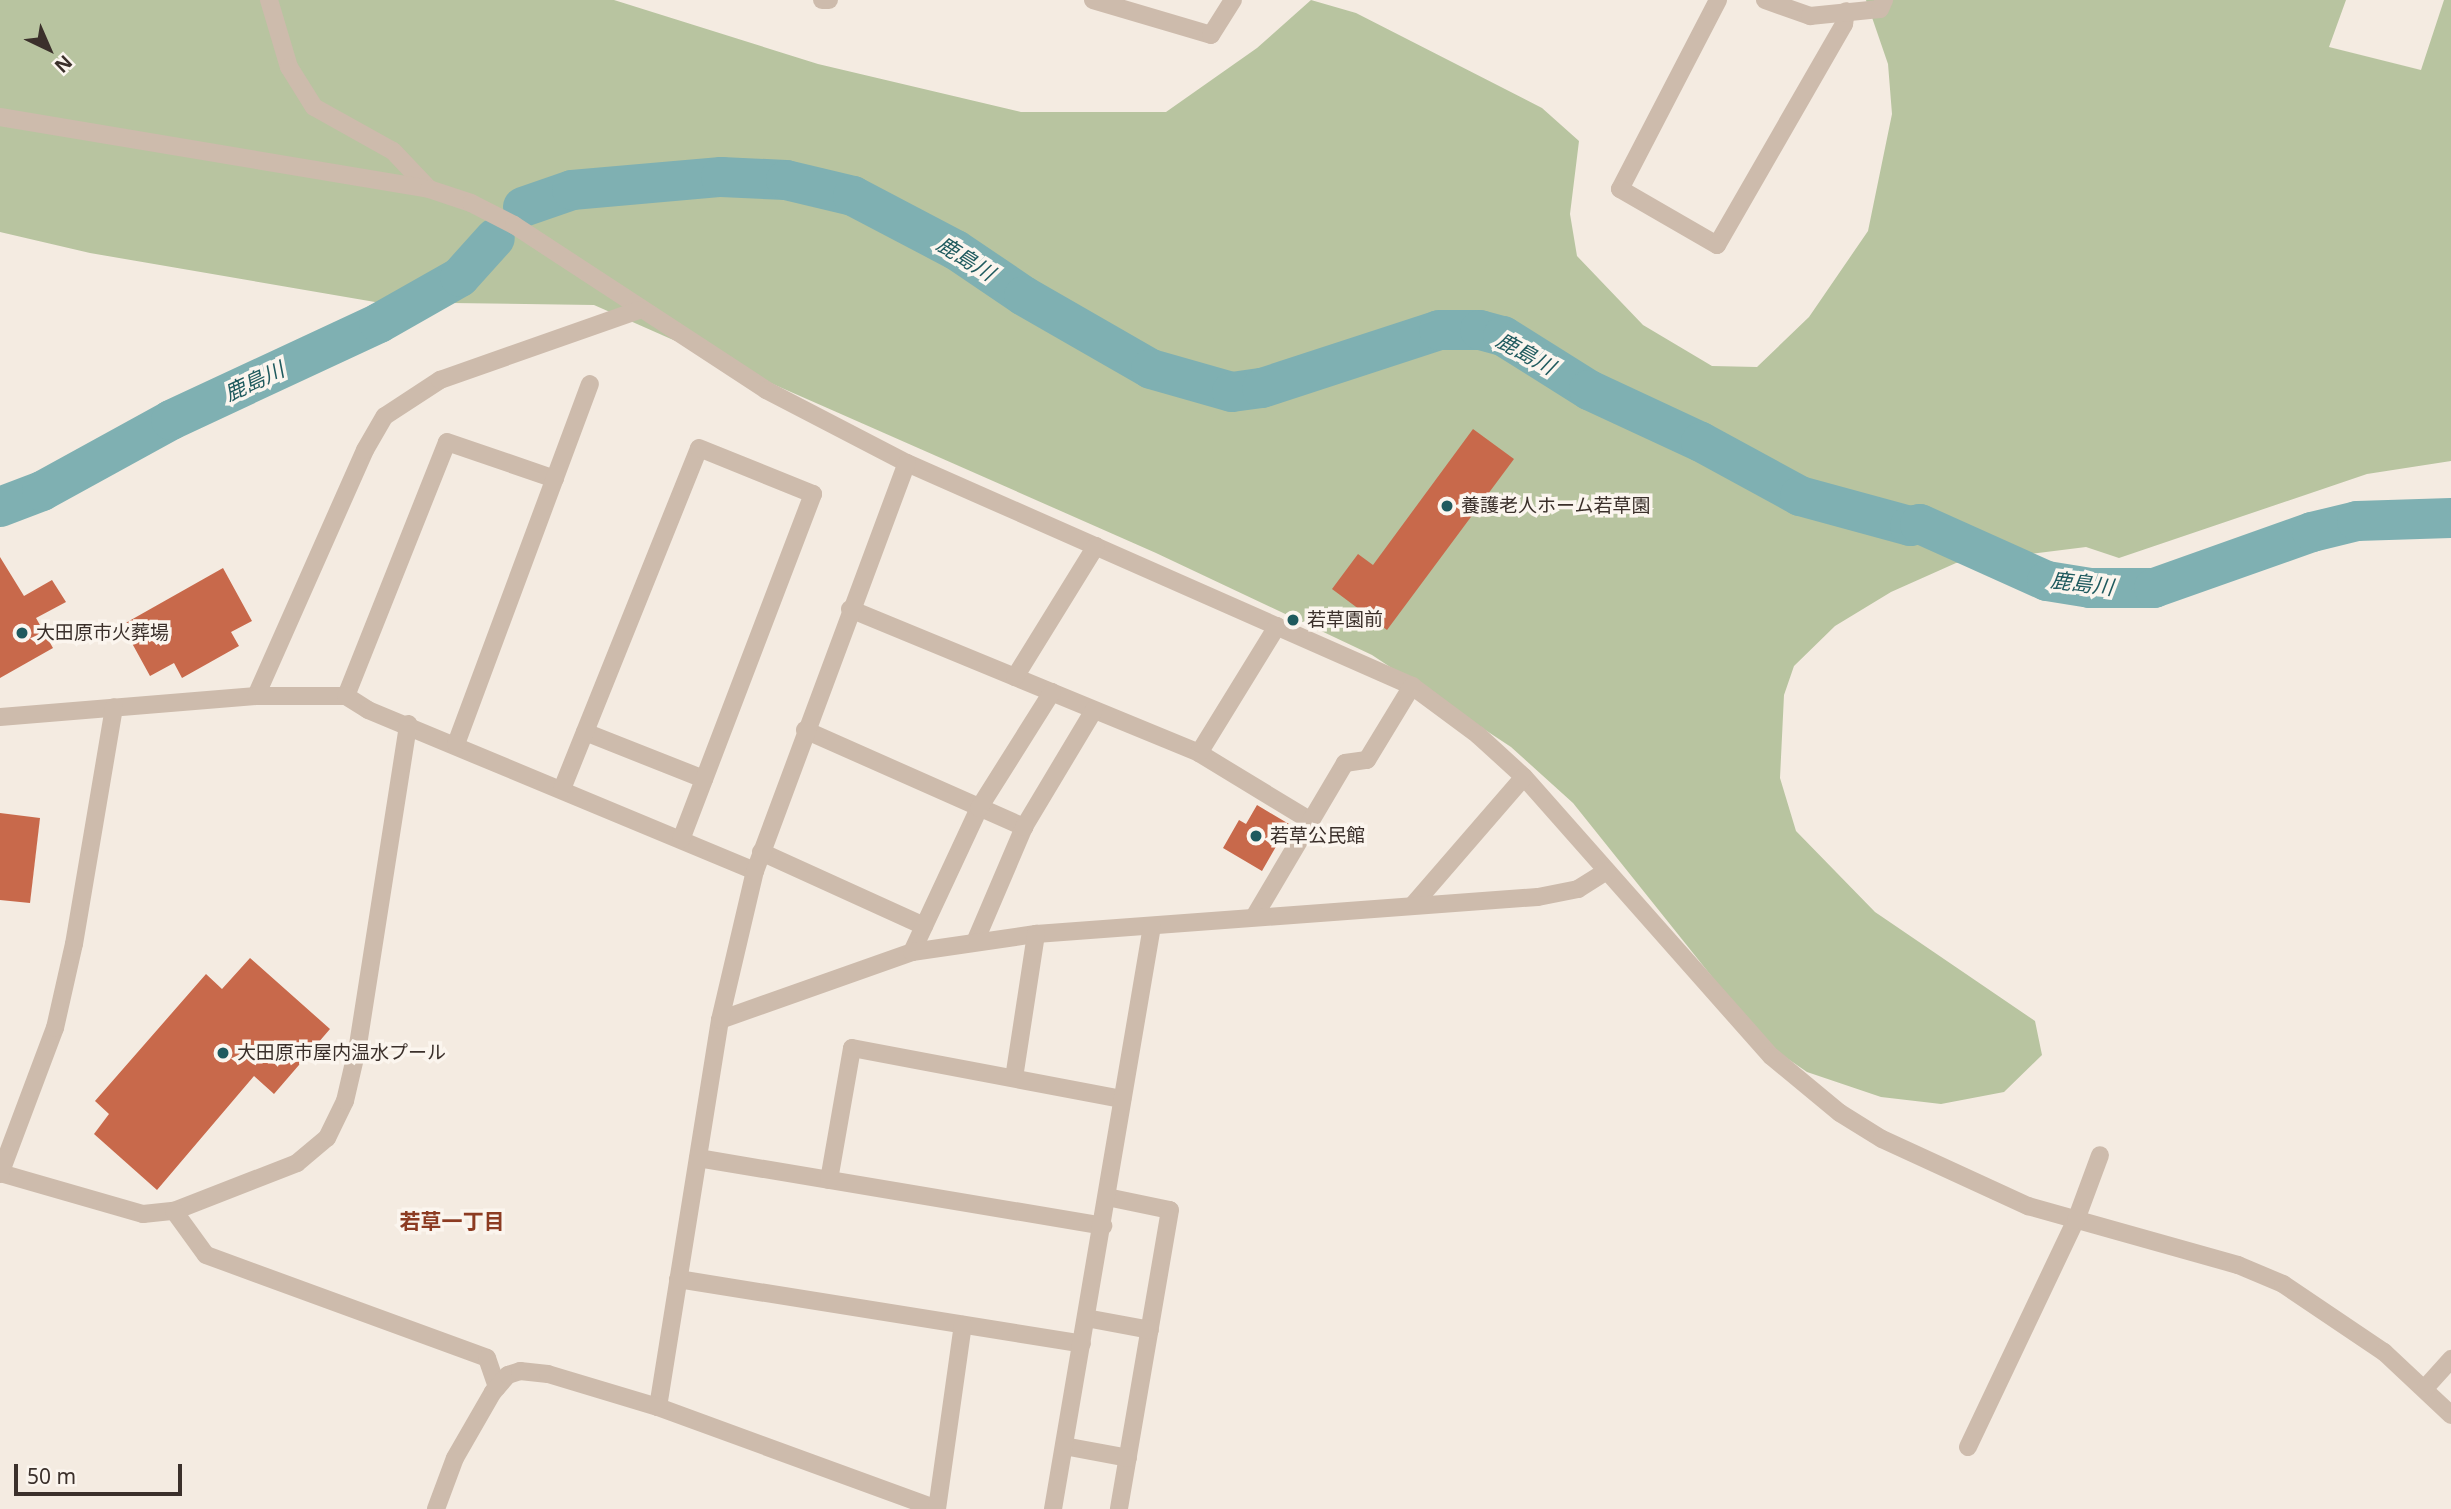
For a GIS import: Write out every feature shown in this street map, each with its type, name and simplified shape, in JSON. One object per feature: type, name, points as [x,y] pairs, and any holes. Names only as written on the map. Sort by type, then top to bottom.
[{"type":"street","points":[[269,0],[289,67],[314,107],[393,151],[429,189]]},
{"type":"street","points":[[822,0],[830,0]]},
{"type":"street","points":[[1093,0],[1211,35],[1233,0]]},
{"type":"street","points":[[1718,0],[1620,189],[1717,245],[1844,24],[1846,11]]},
{"type":"street","points":[[1765,0],[1810,16],[1880,9],[1884,0]]},
{"type":"street","points":[[0,117],[429,189],[471,203],[514,225],[639,310],[766,390],[907,463],[1412,686],[1478,735],[1524,777],[1771,1056],[1840,1113],[1882,1139],[2016,1201],[2238,1265],[2283,1284],[2364,1338],[2426,1387],[2451,1415]]},
{"type":"street","points":[[256,696],[365,450],[385,416],[440,380],[639,310]]},
{"type":"street","points":[[456,744],[590,384]]},
{"type":"street","points":[[346,696],[447,442],[555,479]]},
{"type":"street","points":[[562,789],[699,448],[813,494],[681,839]]},
{"type":"street","points":[[658,1407],[720,1020],[755,871],[850,609],[907,463]]},
{"type":"street","points":[[1016,677],[1096,546]]},
{"type":"street","points":[[850,609],[1199,753],[1311,821]]},
{"type":"street","points":[[1199,753],[1277,626]]},
{"type":"street","points":[[1254,917],[1345,763],[1367,760],[1412,686]]},
{"type":"street","points":[[912,952],[979,808],[1052,692]]},
{"type":"street","points":[[0,717],[256,696],[346,696],[368,710],[408,724],[755,871]]},
{"type":"street","points":[[114,707],[74,944],[55,1028],[0,1173],[143,1214],[174,1210],[298,1163],[327,1138],[345,1101],[358,1045],[408,724]]},
{"type":"street","points":[[975,942],[1024,827],[1094,710]]},
{"type":"street","points":[[805,730],[1024,827]]},
{"type":"street","points":[[584,732],[704,779]]},
{"type":"street","points":[[1413,905],[1524,777]]},
{"type":"street","points":[[761,852],[924,926]]},
{"type":"street","points":[[720,1020],[912,952],[1036,934],[1538,897],[1578,889],[1607,871]]},
{"type":"street","points":[[1053,1509],[1152,926]]},
{"type":"street","points":[[1014,1079],[1036,934]]},
{"type":"street","points":[[829,1180],[852,1048],[1122,1099]]},
{"type":"street","points":[[1968,1447],[2076,1220],[2100,1156]]},
{"type":"street","points":[[698,1158],[1103,1226]]},
{"type":"street","points":[[1107,1197],[1170,1210],[1119,1509]]},
{"type":"street","points":[[174,1210],[206,1255],[487,1358],[497,1387]]},
{"type":"street","points":[[678,1279],[1082,1344]]},
{"type":"street","points":[[1086,1318],[1150,1330]]},
{"type":"street","points":[[436,1509],[455,1458],[497,1387],[520,1371],[539,1373],[658,1407],[937,1509],[963,1325]]},
{"type":"street","points":[[2426,1387],[2451,1359]]},
{"type":"street","points":[[1064,1446],[1128,1458]]},
{"type":"green space","points":[[0,0],[614,0],[818,64],[1021,112],[1166,112],[1257,48],[1311,0],[1356,13],[1542,108],[1579,141],[1570,214],[1577,256],[1643,325],[1712,366],[1757,367],[1809,317],[1868,231],[1892,114],[1888,64],[1866,0],[2346,0],[2329,47],[2421,70],[2444,0],[2451,0],[2451,461],[2367,474],[2119,558],[2086,547],[1956,563],[1891,592],[1835,626],[1794,666],[1784,695],[1780,778],[1796,831],[1875,912],[2035,1021],[2042,1055],[2004,1092],[1941,1104],[1881,1097],[1807,1072],[1765,1043],[1573,803],[1511,747],[1372,655],[1156,553],[594,305],[375,302],[90,253],[0,232]]},
{"type":"building","name":"養護老人ホーム若草園","points":[[1473,429],[1514,459],[1387,630],[1332,589],[1358,554],[1373,565]]},
{"type":"building","name":"大田原市火葬場","points":[[0,557],[24,596],[52,580],[66,602],[36,618],[53,648],[0,678]]},
{"type":"building","points":[[223,568],[252,621],[231,632],[239,646],[182,678],[174,663],[150,676],[122,625]]},
{"type":"building","name":"若草公民館","points":[[1257,805],[1289,824],[1262,871],[1223,848],[1239,820],[1246,824]]},
{"type":"building","points":[[0,813],[40,818],[30,903],[0,900]]},
{"type":"building","name":"大田原市屋内温水プール","points":[[250,958],[330,1029],[274,1094],[254,1076],[157,1190],[94,1134],[109,1114],[95,1101],[206,974],[222,989]]},
{"type":"waterway","name":"鹿島川","points":[[523,207],[572,190],[721,177],[786,180],[853,196],[956,250],[1024,296],[1151,369],[1232,392],[1262,388],[1439,330],[1480,330],[1503,336],[1589,390],[1701,442],[1800,496],[1910,526],[1920,524],[2047,581],[2090,588],[2154,588],[2312,532],[2357,521],[2451,518]]},
{"type":"waterway","name":"鹿島川","points":[[0,507],[42,491],[171,420],[379,323],[460,277],[495,238]]},
{"type":"place","name":"養護老人ホーム若草園","points":[[1447,506]]},
{"type":"place","name":"若草園前","points":[[1293,620]]},
{"type":"place","name":"大田原市火葬場","points":[[22,633]]},
{"type":"place","name":"若草公民館","points":[[1256,836]]},
{"type":"place","name":"大田原市屋内温水プール","points":[[223,1053]]},
{"type":"district","name":"若草一丁目","points":[[452,1221]]}]
